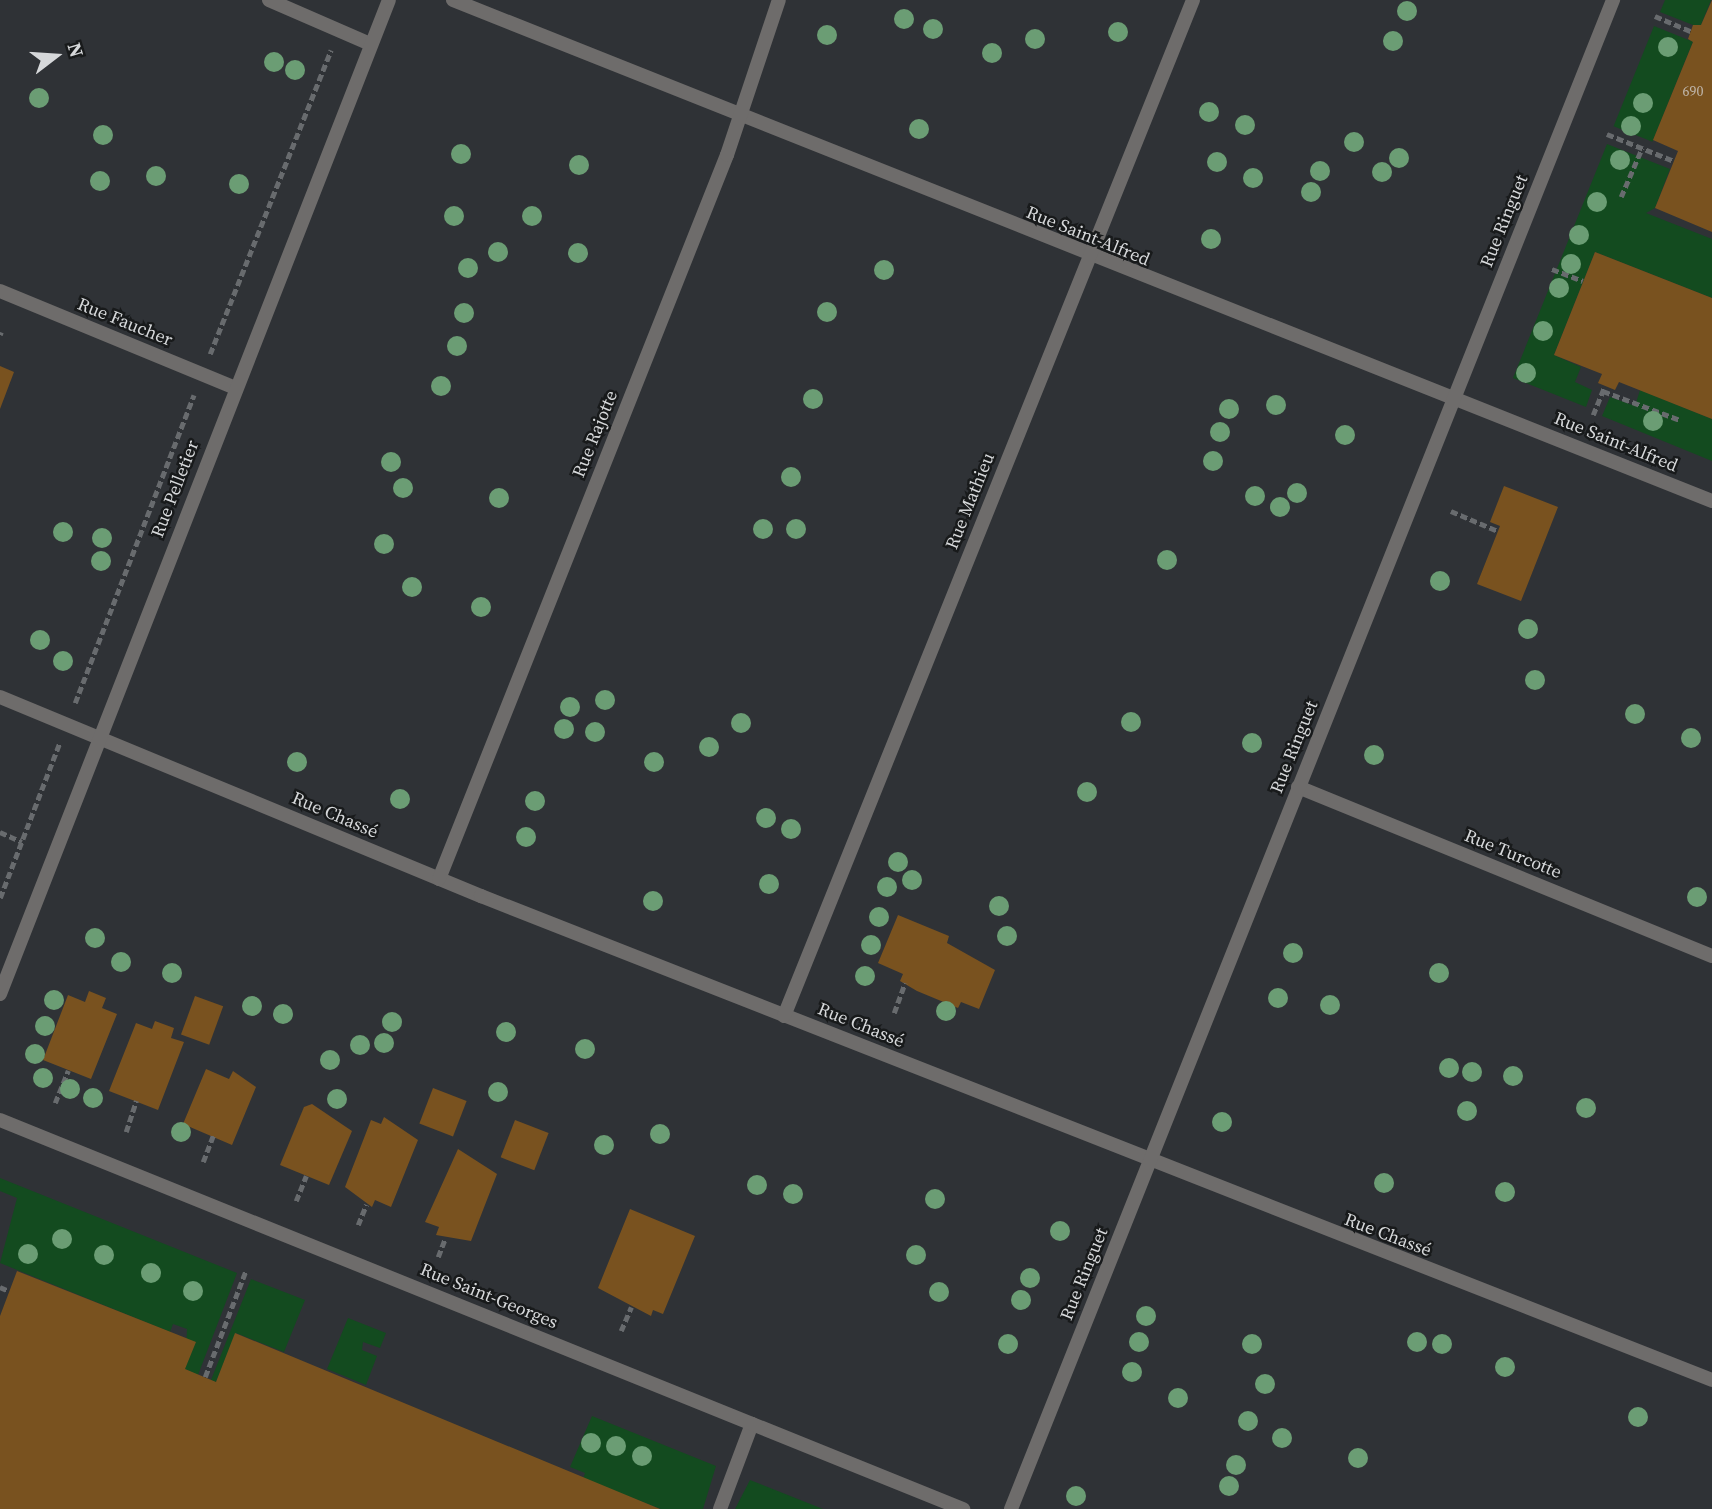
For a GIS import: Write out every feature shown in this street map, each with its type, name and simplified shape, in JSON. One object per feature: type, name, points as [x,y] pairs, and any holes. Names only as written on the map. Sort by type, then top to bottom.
[{"type":"street","points":[[269,0],[370,44]]},
{"type":"street","name":"Rue Pelletier","points":[[0,994],[98,737],[389,0]]},
{"type":"street","name":"Rue Saint-Alfred","points":[[453,0],[738,113],[1088,257],[1712,501]]},
{"type":"street","name":"Rue Rajotte","points":[[439,879],[738,113],[779,0]]},
{"type":"street","name":"Rue Mathieu","points":[[784,1016],[1193,0]]},
{"type":"street","name":"Rue Ringuet","points":[[1011,1509],[1613,0]]},
{"type":"street","name":"Rue Faucher","points":[[0,292],[235,388]]},
{"type":"street","name":"Rue Chassé","points":[[0,697],[439,879],[1149,1162],[1712,1380]]},
{"type":"street","name":"Rue Turcotte","points":[[1298,787],[1712,957]]},
{"type":"street","name":"Rue Saint-Georges","points":[[0,1120],[963,1509]]},
{"type":"street","points":[[720,1509],[752,1424]]},
{"type":"path","points":[[1655,16],[1691,31]]},
{"type":"path","points":[[219,331],[326,63]]},
{"type":"path","points":[[1607,134],[1674,161]]},
{"type":"path","points":[[1622,197],[1642,148]]},
{"type":"path","points":[[1552,269],[1583,281]]},
{"type":"path","points":[[1593,415],[1604,389],[1679,421]]},
{"type":"path","name":"Rue Pelletier","points":[[84,681],[189,410]]},
{"type":"path","points":[[1451,511],[1498,531]]},
{"type":"path","points":[[0,898],[51,766]]},
{"type":"path","points":[[0,832],[22,842]]},
{"type":"path","points":[[894,1013],[905,983]]},
{"type":"path","points":[[55,1103],[68,1070]]},
{"type":"path","points":[[126,1132],[136,1101]]},
{"type":"path","points":[[203,1162],[213,1136]]},
{"type":"path","points":[[296,1200],[306,1176]]},
{"type":"path","points":[[358,1225],[366,1205]]},
{"type":"path","points":[[438,1257],[445,1238]]},
{"type":"path","points":[[205,1377],[246,1270]]},
{"type":"path","points":[[0,1287],[9,1292]]},
{"type":"path","points":[[621,1331],[631,1307]]},
{"type":"green space","points":[[1665,0],[1711,0],[1701,25],[1693,25],[1660,12]]},
{"type":"green space","points":[[1654,26],[1693,42],[1652,142],[1614,126]]},
{"type":"green space","points":[[1607,144],[1670,169],[1655,208],[1646,213],[1712,239],[1712,298],[1595,252],[1554,355],[1581,367],[1575,382],[1592,390],[1586,407],[1513,378]]},
{"type":"green space","points":[[1640,390],[1712,419],[1712,461],[1602,416],[1610,397],[1635,406]]},
{"type":"green space","points":[[0,1178],[237,1273],[198,1375],[185,1369],[187,1329],[173,1324],[170,1332],[0,1263],[17,1198],[0,1191]]},
{"type":"green space","points":[[251,1279],[305,1300],[284,1352],[236,1333],[216,1382],[211,1380]]},
{"type":"green space","points":[[348,1318],[386,1333],[380,1348],[363,1342],[362,1350],[377,1356],[366,1385],[327,1369]]},
{"type":"green space","points":[[592,1416],[716,1466],[703,1509],[661,1509],[583,1479],[585,1473],[570,1467]]},
{"type":"green space","points":[[750,1480],[823,1509],[735,1509]]},
{"type":"building","points":[[1712,0],[1712,232],[1655,208],[1678,151],[1653,140],[1693,42],[1688,39],[1693,25],[1701,25]]},
{"type":"building","points":[[1595,252],[1712,298],[1712,419],[1619,382],[1615,390],[1598,383],[1602,374],[1554,355]]},
{"type":"building","points":[[0,366],[14,372],[0,409]]},
{"type":"building","points":[[1504,486],[1558,507],[1521,601],[1477,584],[1500,526],[1490,522]]},
{"type":"building","points":[[898,915],[949,936],[947,943],[995,970],[979,1009],[961,1002],[958,1008],[917,991],[900,981],[903,974],[878,963]]},
{"type":"building","points":[[89,991],[106,998],[102,1008],[117,1014],[91,1079],[43,1060],[68,995],[85,1002]]},
{"type":"building","points":[[195,996],[223,1006],[209,1045],[181,1035]]},
{"type":"building","points":[[155,1021],[174,1028],[171,1038],[184,1042],[158,1110],[109,1091],[136,1023],[152,1029]]},
{"type":"building","points":[[206,1069],[229,1079],[233,1071],[256,1087],[232,1145],[183,1124]]},
{"type":"building","points":[[433,1088],[467,1101],[453,1136],[419,1123]]},
{"type":"building","points":[[312,1104],[352,1131],[329,1185],[280,1165],[304,1107]]},
{"type":"building","points":[[384,1117],[418,1140],[391,1207],[375,1200],[372,1207],[345,1187],[371,1120],[381,1124]]},
{"type":"building","points":[[515,1120],[549,1133],[534,1170],[501,1157]]},
{"type":"building","points":[[458,1149],[497,1174],[471,1241],[436,1235],[439,1227],[425,1222]]},
{"type":"building","points":[[630,1209],[695,1236],[663,1314],[653,1310],[651,1316],[598,1288]]},
{"type":"building","points":[[17,1271],[196,1342],[185,1369],[216,1382],[235,1333],[660,1509],[0,1509],[0,1316]]}]
